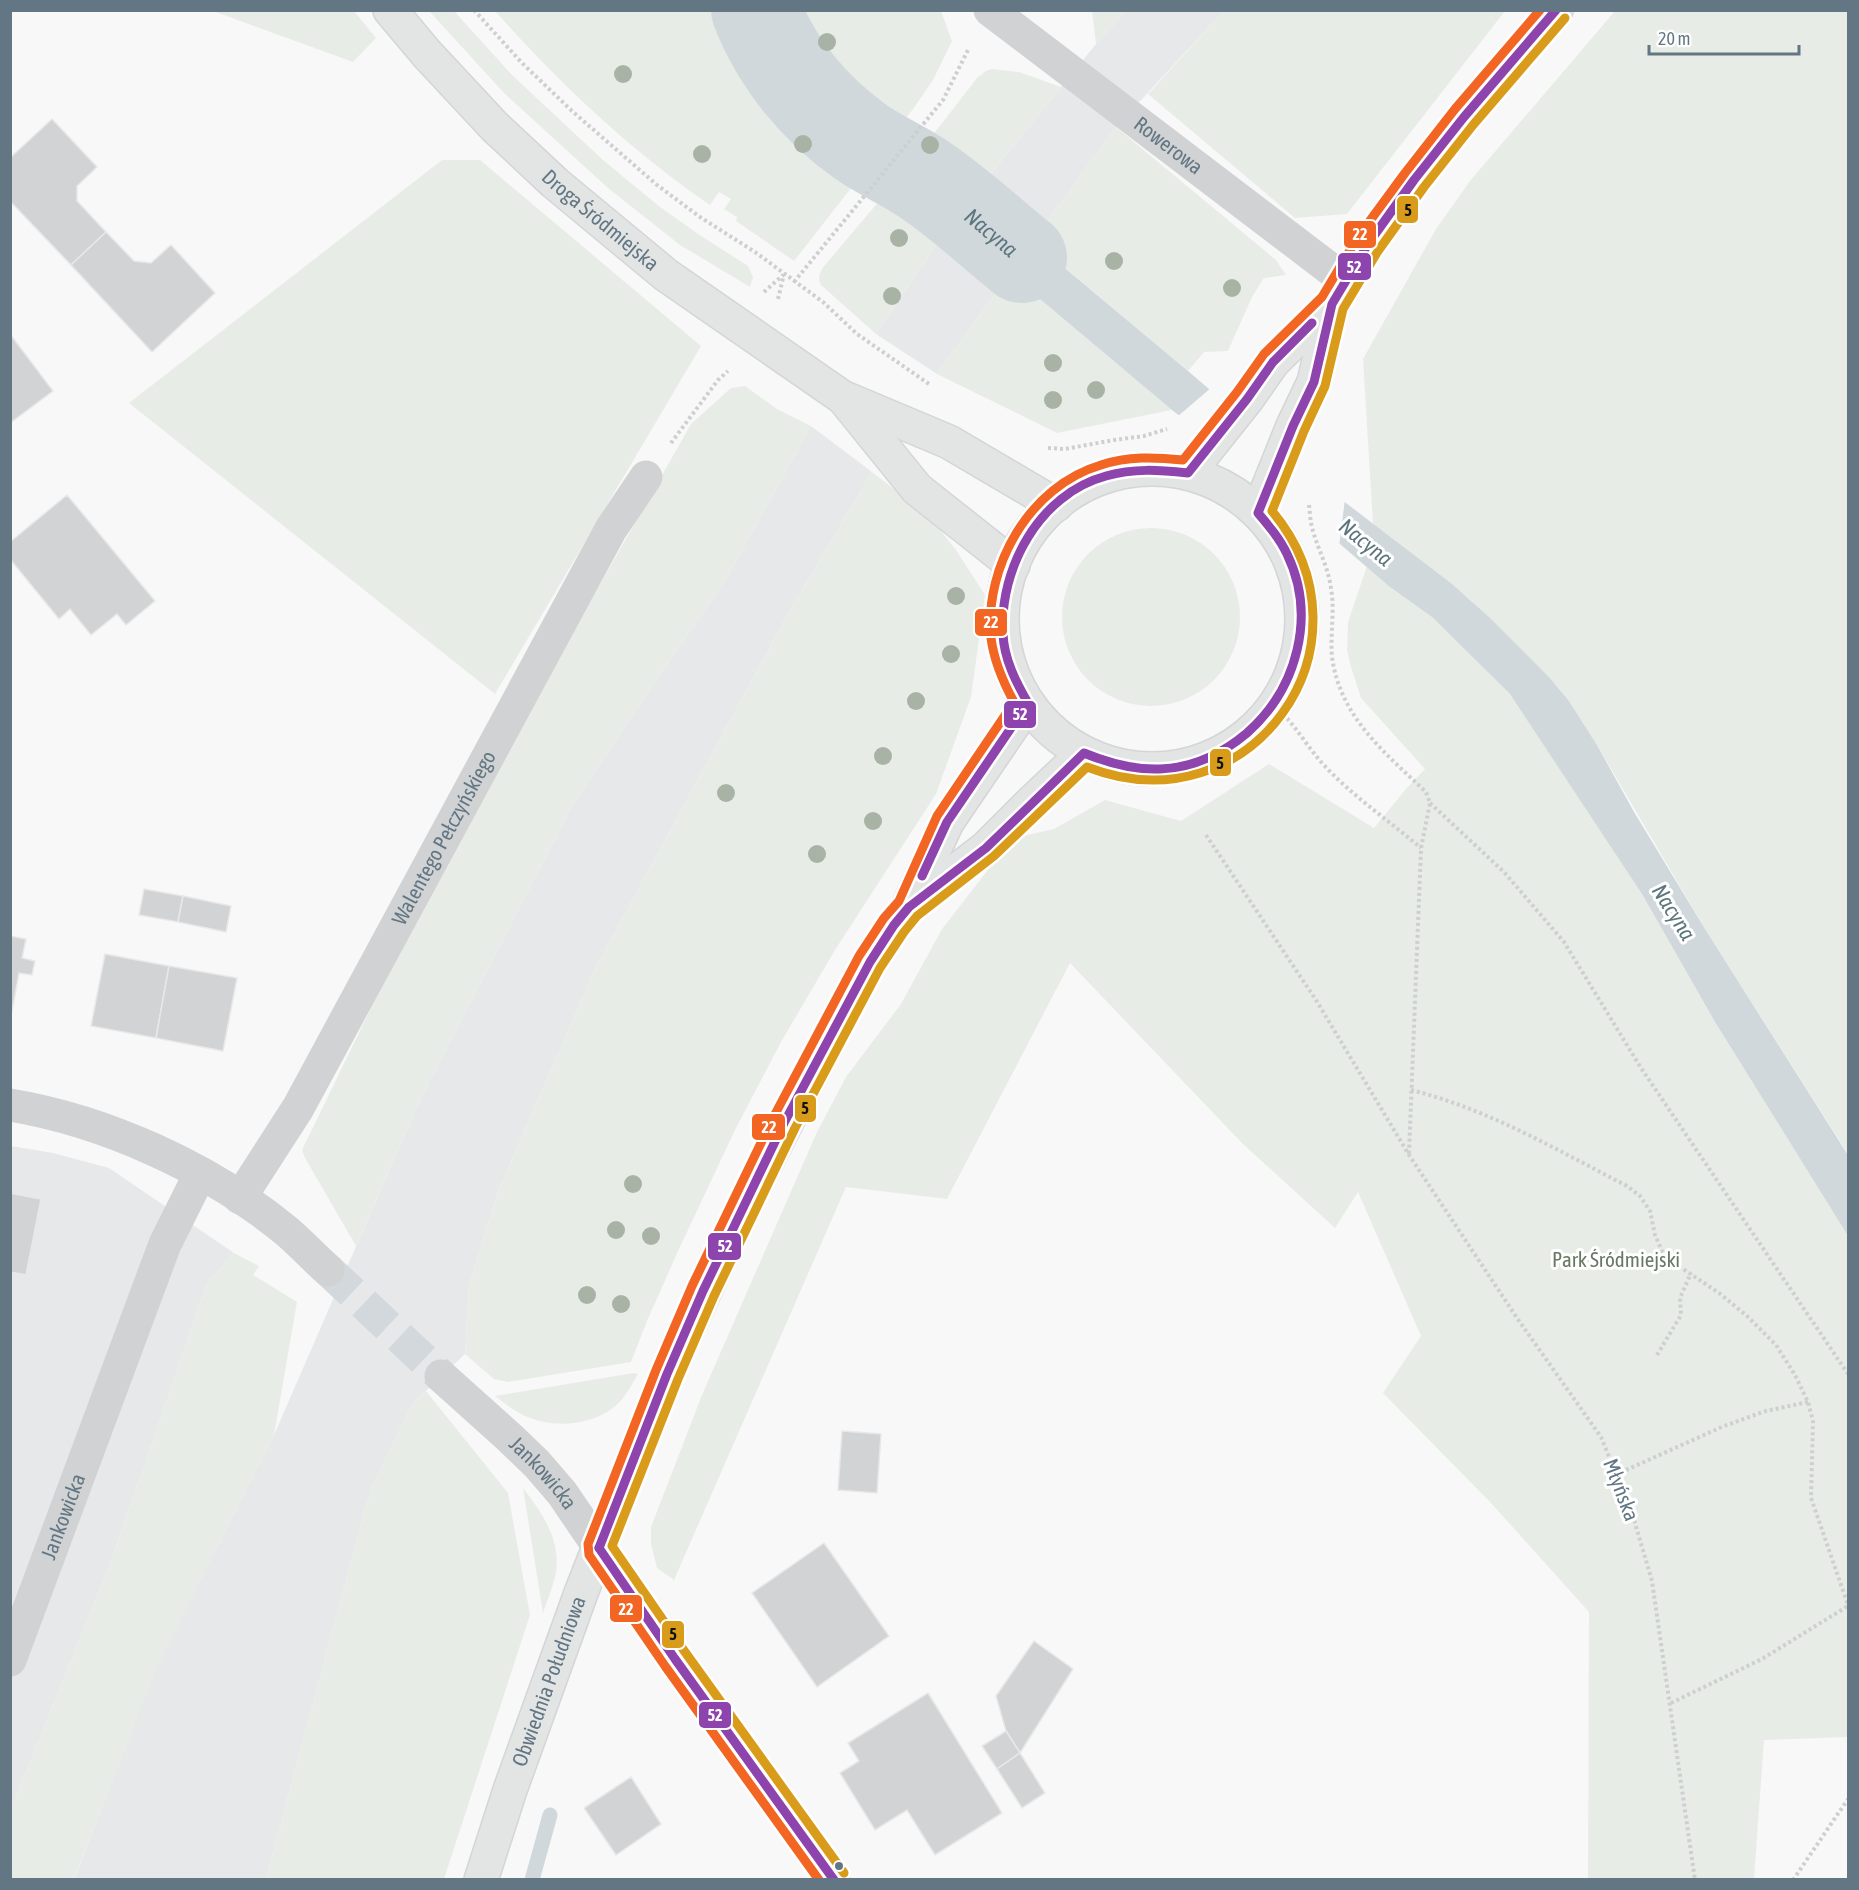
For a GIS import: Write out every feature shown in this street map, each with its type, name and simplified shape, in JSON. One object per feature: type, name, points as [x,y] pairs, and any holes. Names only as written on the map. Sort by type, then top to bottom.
[{"type":"main road","name":"Droga Śródmiejska","points":[[390,10],[434,62],[495,127],[614,233],[674,281],[842,396],[949,442],[1056,505]]},
{"type":"main road","points":[[1188,473],[1247,399],[1273,362],[1339,292],[1368,244],[1414,180],[1464,117],[1556,10]]},
{"type":"main road","points":[[1258,513],[1293,426],[1314,382],[1339,292]]},
{"type":"main road","name":"Droga Śródmiejska","points":[[842,396],[917,489],[1013,565]]},
{"type":"main road","points":[[1131,470],[1188,473],[1208,479],[1226,489],[1258,513],[1275,534],[1288,556],[1297,581],[1302,607],[1297,659],[1288,683],[1274,706],[1255,729],[1230,747],[1203,761],[1173,768],[1143,769],[1113,765],[1084,753],[1052,732],[1028,703],[1012,671],[1003,636],[1005,588],[1013,565],[1030,532],[1056,505],[1079,488],[1105,477],[1131,470]]},
{"type":"main road","name":"Obwiednia Południowa","points":[[481,1880],[510,1790],[599,1548],[667,1374],[736,1222],[846,1005],[876,953],[909,907],[947,822],[1028,703]]},
{"type":"main road","name":"Obwiednia Południowa","points":[[909,907],[986,848],[1084,753]]},
{"type":"street","name":"Rowerowa","points":[[990,10],[1339,292]]},
{"type":"street","name":"Walentego Pełczyńskiego","points":[[240,1198],[298,1108],[611,529],[646,477]]},
{"type":"street","points":[[10,1105],[87,1124],[165,1155],[240,1198],[285,1230],[328,1270]]},
{"type":"street","name":"Jankowicka","points":[[10,1660],[165,1244],[200,1174]]},
{"type":"street","name":"Jankowicka","points":[[441,1376],[537,1464],[562,1493],[681,1667],[834,1880]]},
{"type":"path","points":[[474,10],[531,71],[624,157],[700,218],[755,252],[823,302],[857,334],[935,388]]},
{"type":"path","points":[[794,282],[943,100],[972,40]]},
{"type":"path","points":[[646,477],[718,380]]},
{"type":"path","points":[[1043,448],[1065,449],[1144,436],[1166,429]]},
{"type":"path","points":[[1317,545],[1326,564],[1331,589],[1332,654],[1341,693],[1352,715],[1367,734],[1426,792],[1430,803],[1504,872],[1564,942],[1641,1068],[1848,1374]]},
{"type":"path","points":[[1274,706],[1287,717],[1322,762],[1351,790],[1421,848]]},
{"type":"path","points":[[1409,1155],[1421,848],[1430,803]]},
{"type":"path","name":"Młyńska","points":[[1206,835],[1316,1000],[1409,1155],[1601,1437],[1632,1513],[1653,1581],[1695,1880]]},
{"type":"path","points":[[1411,1090],[1445,1098],[1477,1111],[1627,1186],[1640,1196],[1650,1211],[1655,1235],[1662,1251],[1674,1263],[1691,1273],[1747,1316],[1776,1345],[1795,1375],[1808,1402],[1813,1421],[1811,1498],[1848,1606],[1762,1659],[1671,1703]]},
{"type":"path","points":[[1657,1355],[1681,1315],[1680,1298],[1691,1273]]},
{"type":"path","points":[[1615,1475],[1724,1426],[1766,1411],[1808,1402]]},
{"type":"path","points":[[1793,1880],[1848,1799]]},
{"type":"shaded area","points":[[1126,11],[1224,11],[1116,127],[1033,241],[975,193],[1096,44]]},
{"type":"shaded area","points":[[951,224],[1010,273],[937,374],[876,334]]},
{"type":"shaded area","points":[[811,426],[872,472],[789,612],[595,969],[499,1189],[469,1285],[465,1354],[412,1404],[370,1491],[266,1879],[74,1880],[156,1667],[274,1435],[418,1104],[573,804],[730,572]]},
{"type":"shaded area","points":[[11,1146],[53,1153],[109,1168],[234,1253],[207,1284],[110,1564],[11,1809]]},
{"type":"green space","points":[[213,11],[354,11],[376,38],[353,62]]},
{"type":"green space","points":[[429,11],[454,11],[512,75],[603,160],[660,207],[748,266],[753,277],[750,287],[680,245],[608,188],[504,93]]},
{"type":"green space","points":[[495,11],[738,11],[760,56],[783,93],[812,126],[850,159],[874,126],[816,76],[792,45],[777,11],[941,11],[952,41],[933,80],[913,109],[794,261],[736,221],[737,217],[724,209],[731,199],[719,192],[710,205],[624,139],[544,64]]},
{"type":"green space","points":[[1092,11],[1126,11],[1096,44]]},
{"type":"green space","points":[[1224,11],[1505,11],[1347,214],[1295,218],[1148,94]]},
{"type":"green space","points":[[1615,11],[1848,11],[1848,1154],[1705,929],[1569,701],[1549,677],[1467,597],[1373,524],[1363,359],[1436,229],[1470,181]]},
{"type":"green space","points":[[992,69],[1019,72],[1061,87],[975,193],[937,164],[913,195],[951,224],[876,334],[821,285],[820,273],[908,167],[977,78]]},
{"type":"green space","points":[[1116,127],[1276,260],[1286,275],[1264,278],[1252,297],[1228,351],[1204,352],[1188,371],[1033,241]]},
{"type":"green space","points":[[442,160],[480,160],[701,346],[495,694],[129,403]]},
{"type":"green space","points":[[1010,273],[1172,410],[1057,433],[937,374]]},
{"type":"green space","points":[[745,386],[777,409],[811,426],[730,572],[573,804],[418,1104],[356,1246],[302,1150],[438,870],[691,424],[731,388]]},
{"type":"green space","points":[[872,472],[929,516],[956,550],[985,595],[971,697],[936,794],[835,950],[781,1042],[735,1130],[679,1249],[631,1362],[508,1382],[494,1379],[465,1354],[469,1285],[499,1189],[595,969],[789,612]]},
{"type":"green space","points":[[1151,528],[1185,535],[1214,554],[1233,583],[1240,617],[1233,651],[1214,680],[1185,699],[1151,706],[1117,699],[1088,680],[1069,651],[1062,617],[1069,583],[1088,554],[1117,535]]},
{"type":"green space","name":"Park Śródmiejski","points":[[1367,566],[1390,587],[1432,617],[1510,694],[1529,719],[1642,894],[1715,1022],[1848,1236],[1848,1737],[1764,1740],[1754,1879],[1588,1879],[1589,1612],[1491,1503],[1383,1393],[1421,1336],[1358,1192],[1335,1228],[1242,1143],[1070,963],[947,1199],[846,1187],[674,1580],[657,1568],[651,1544],[651,1527],[702,1395],[817,1132],[846,1077],[901,1004],[942,929],[991,866],[1019,837],[1054,829],[1105,800],[1181,821],[1269,764],[1374,828],[1425,769],[1361,698],[1351,667],[1347,650],[1348,622]]},
{"type":"green space","points":[[234,1253],[259,1266],[253,1275],[297,1302],[274,1435],[157,1667],[74,1879],[11,1879],[11,1809],[110,1564],[207,1284]]},
{"type":"green space","points":[[638,1374],[617,1405],[603,1414],[581,1422],[557,1424],[534,1419],[516,1411],[495,1396]]},
{"type":"green space","points":[[426,1391],[508,1493],[530,1615],[444,1879],[266,1879],[370,1491],[412,1404]]},
{"type":"green space","points":[[523,1488],[538,1508],[550,1530],[556,1552],[555,1577],[543,1613]]},
{"type":"water","points":[[738,11],[777,11],[783,28],[803,61],[845,104],[875,126],[850,159],[812,126],[783,93],[760,56]]},
{"type":"water","points":[[936,164],[975,193],[1308,474],[1452,584],[1549,677],[1569,701],[1597,745],[1634,812],[1705,929],[1848,1155],[1848,1236],[1715,1022],[1642,894],[1510,694],[1432,617],[1390,587],[1291,502],[1172,410],[951,224],[912,195]]},
{"type":"pier","points":[[976,191],[1034,239],[1008,276],[949,227]]},
{"type":"pier","points":[[1212,387],[1345,499],[1339,547],[1289,504],[1177,417]]},
{"type":"building","points":[[52,119],[97,167],[77,186],[77,201],[106,232],[71,265],[10,201],[10,158]]},
{"type":"building","points":[[106,232],[134,261],[151,263],[171,245],[215,293],[152,352],[71,265]]},
{"type":"building","points":[[10,334],[53,391],[10,423]]},
{"type":"building","points":[[67,495],[155,601],[126,625],[117,614],[91,635],[70,609],[59,619],[10,559],[10,542]]},
{"type":"building","points":[[144,889],[183,896],[178,922],[139,915]]},
{"type":"building","points":[[183,896],[231,906],[226,932],[178,922]]},
{"type":"building","points":[[10,936],[26,939],[22,958],[35,961],[32,975],[19,973],[12,1011],[10,1010]]},
{"type":"building","points":[[105,954],[169,966],[156,1038],[91,1026]]},
{"type":"building","points":[[169,966],[237,978],[223,1051],[156,1038]]},
{"type":"building","points":[[10,1193],[41,1199],[26,1275],[10,1272]]},
{"type":"building","points":[[842,1431],[881,1434],[877,1493],[838,1490]]},
{"type":"building","points":[[824,1543],[889,1636],[817,1687],[752,1593]]},
{"type":"building","points":[[1034,1641],[1073,1669],[1020,1753],[1006,1731],[996,1696]]},
{"type":"building","points":[[928,1693],[1002,1813],[935,1855],[907,1810],[875,1830],[840,1773],[859,1761],[848,1743]]},
{"type":"building","points":[[1006,1731],[1020,1753],[997,1769],[982,1746]]},
{"type":"building","points":[[1020,1753],[1045,1793],[1022,1808],[997,1769]]},
{"type":"building","points":[[631,1777],[661,1824],[616,1855],[584,1808]]},
{"type":"waterway","name":"Nacyna","points":[[756,10],[786,67],[828,115],[861,142],[938,189],[1022,258]]},
{"type":"waterway","points":[[532,1880],[550,1815]]},
{"type":"tunnel","points":[[328,1270],[441,1376]]},
{"type":"transit line","name":"22","points":[[819,1880],[665,1666],[589,1555],[588,1544],[656,1370],[692,1286],[773,1118],[859,956],[884,918],[899,901],[937,816],[1014,702],[994,655],[991,638],[991,611],[995,584],[1004,557],[1017,532],[1033,510],[1053,491],[1076,476],[1101,465],[1131,459],[1183,460],[1264,354],[1322,297],[1358,237],[1405,173],[1455,109],[1540,10]]},
{"type":"transit line","name":"52","points":[[599,1548],[667,1374],[703,1291],[784,1123],[870,962],[894,925],[909,907],[986,848],[1084,753],[1111,763],[1140,768],[1172,768],[1195,763],[1217,753],[1247,733],[1279,695],[1290,673],[1297,650],[1301,626],[1300,602],[1296,578],[1287,554],[1278,538],[1258,513],[1293,426],[1314,382],[1332,304],[1368,244],[1414,180],[1464,117],[1556,10]]},
{"type":"transit line","name":"5","points":[[844,1873],[612,1546],[678,1379],[714,1296],[795,1128],[880,968],[904,932],[917,916],[994,856],[1087,767],[1147,780],[1201,773],[1247,749],[1283,713],[1305,667],[1313,616],[1303,563],[1272,511],[1325,386],[1343,309],[1378,251],[1424,187],[1473,125],[1565,18]]},
{"type":"transit line","name":"52","points":[[922,876],[947,822],[1028,703],[1008,661],[1003,634],[1008,584],[1016,560],[1028,537],[1061,499],[1082,485],[1106,476],[1127,472],[1188,473],[1247,399],[1273,362],[1312,323]]},
{"type":"transit line","name":"52","points":[[599,1548],[675,1659],[834,1880]]}]
